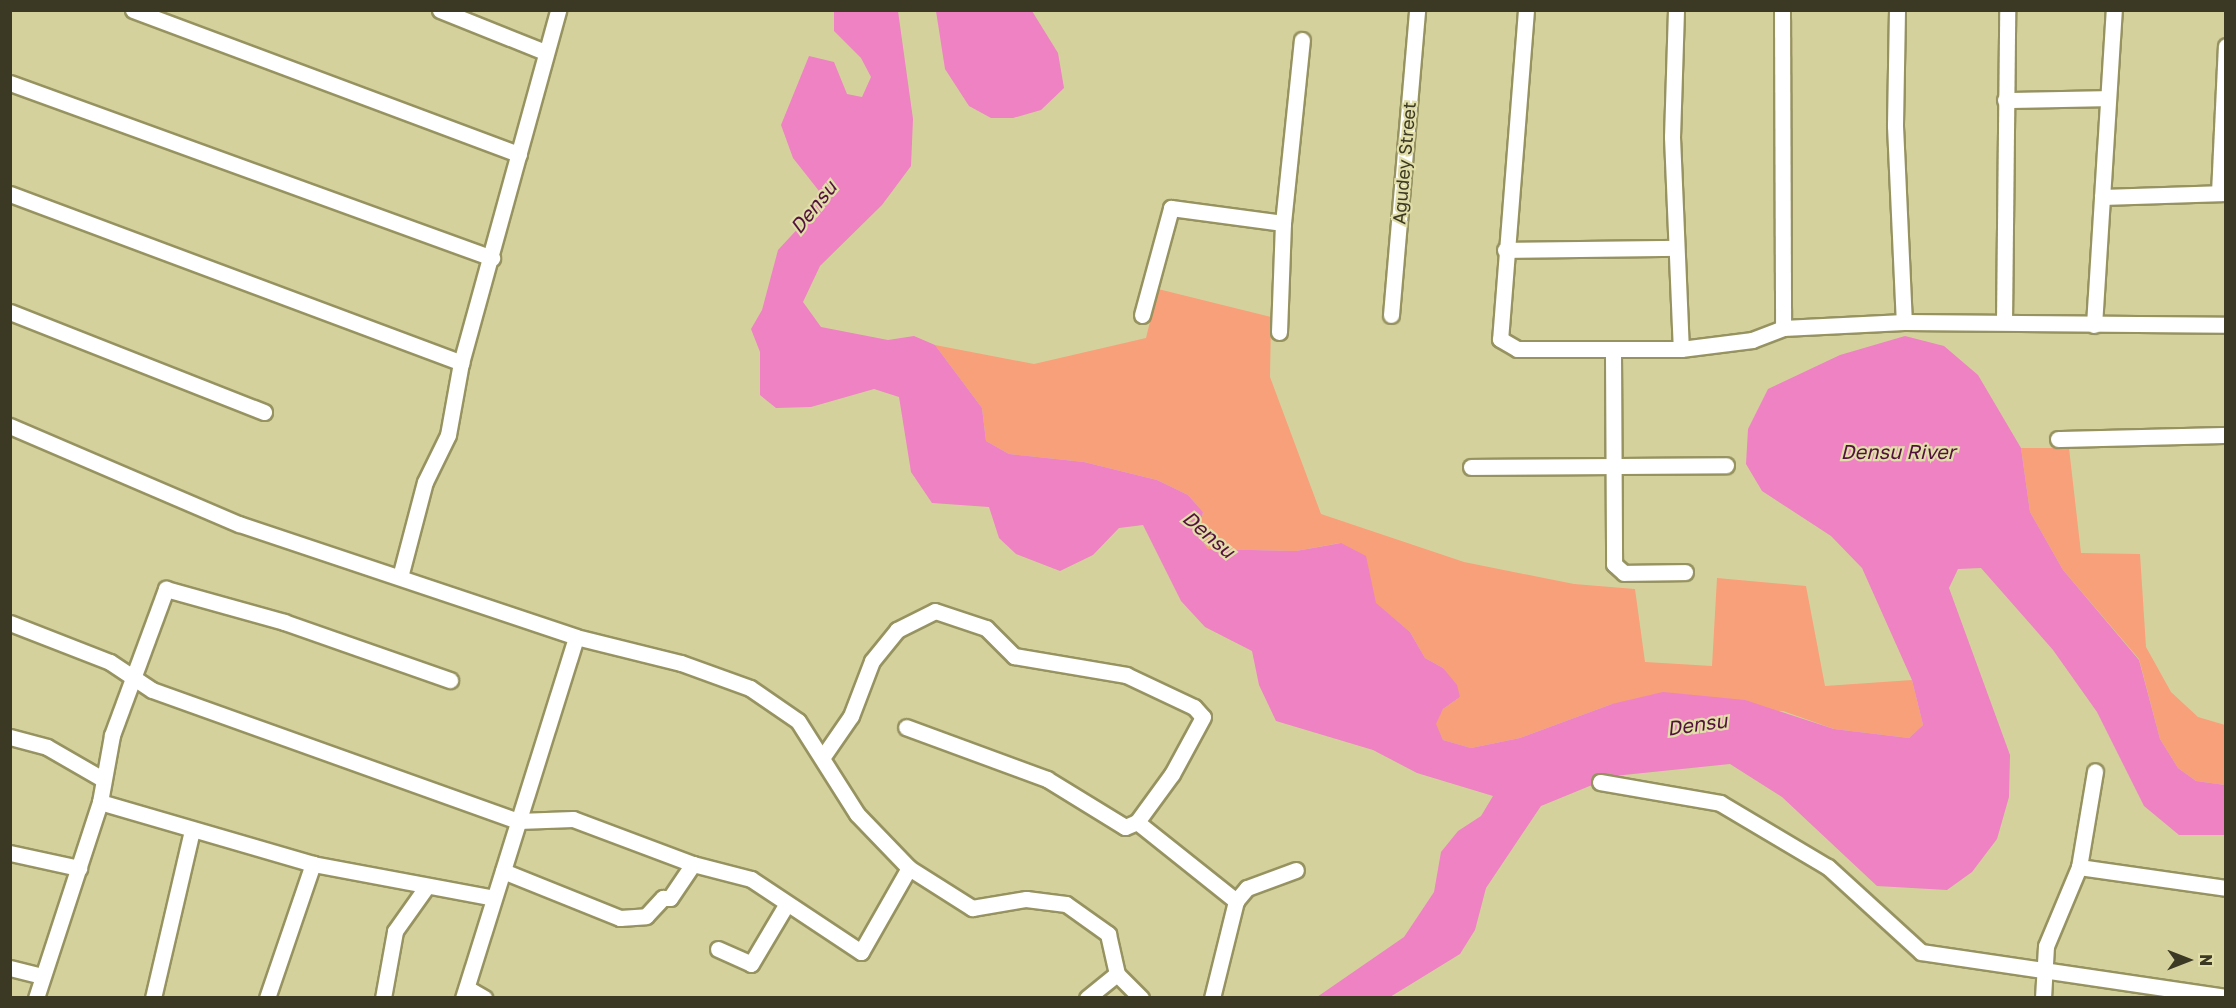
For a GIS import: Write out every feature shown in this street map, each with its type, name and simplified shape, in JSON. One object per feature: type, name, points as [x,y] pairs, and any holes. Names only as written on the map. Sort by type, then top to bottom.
[{"type":"street","points":[[133,10],[519,154]]},
{"type":"street","points":[[440,10],[545,52]]},
{"type":"street","points":[[399,577],[425,482],[448,435],[461,363],[492,258],[558,10]]},
{"type":"street","name":"Agudey Street","points":[[1391,315],[1417,10]]},
{"type":"street","points":[[1526,10],[1505,250],[1500,339],[1517,350],[1613,353],[1681,350],[1752,340],[1783,328],[1904,322],[2226,326]]},
{"type":"street","points":[[1676,10],[1672,68],[1675,249],[1681,350]]},
{"type":"street","points":[[1782,10],[1783,328]]},
{"type":"street","points":[[1898,10],[1895,126],[1904,322]]},
{"type":"street","points":[[2004,322],[2007,10]]},
{"type":"street","points":[[2094,325],[2106,98],[2114,10]]},
{"type":"street","points":[[1279,332],[1283,223],[1302,40]]},
{"type":"street","points":[[2102,197],[2222,193],[2226,46]]},
{"type":"street","points":[[10,83],[492,258]]},
{"type":"street","points":[[2005,100],[2106,98]]},
{"type":"street","points":[[10,194],[461,363]]},
{"type":"street","points":[[1142,315],[1171,208],[1283,223]]},
{"type":"street","points":[[1505,250],[1675,249]]},
{"type":"street","points":[[10,312],[264,412]]},
{"type":"street","points":[[1613,353],[1612,467],[1618,570],[1685,572]]},
{"type":"street","points":[[10,426],[239,524],[576,637],[681,663],[750,688],[798,721],[871,832],[909,868],[972,908],[1026,899],[1066,904],[1108,934],[1117,974],[1141,998]]},
{"type":"street","points":[[2058,439],[2226,435]]},
{"type":"street","points":[[1471,468],[1726,465]]},
{"type":"street","points":[[36,998],[100,802],[101,778],[129,680],[159,596],[175,588],[450,680]]},
{"type":"street","points":[[822,758],[851,716],[872,661],[897,630],[917,616],[949,613],[986,628],[1014,656],[1126,675],[1202,712],[1172,774],[1137,822],[1116,826],[1047,779],[906,728]]},
{"type":"street","points":[[10,623],[110,662],[129,680],[518,821],[573,819],[693,864],[751,879],[786,905],[861,952],[909,868]]},
{"type":"street","points":[[484,998],[465,993],[576,637]]},
{"type":"street","points":[[10,737],[47,747],[101,778]]},
{"type":"street","points":[[2043,998],[2046,946],[2079,867],[2095,771]]},
{"type":"street","points":[[1600,782],[1720,803],[1828,867],[1921,952],[2226,997]]},
{"type":"street","points":[[100,802],[313,864],[494,898]]},
{"type":"street","points":[[1137,822],[1236,901]]},
{"type":"street","points":[[153,998],[192,830]]},
{"type":"street","points":[[10,853],[79,868]]},
{"type":"street","points":[[267,998],[313,864]]},
{"type":"street","points":[[503,871],[620,918],[646,916],[663,898],[670,898],[693,864]]},
{"type":"street","points":[[2079,867],[2226,888]]},
{"type":"street","points":[[1212,998],[1236,901],[1247,888],[1296,870]]},
{"type":"street","points":[[383,998],[395,931],[427,885]]},
{"type":"street","points":[[718,949],[751,964],[786,905]]},
{"type":"street","points":[[10,968],[42,976]]},
{"type":"street","points":[[1087,998],[1117,974]]},
{"type":"shaded area","points":[[1158,289],[1271,317],[1270,377],[1321,514],[1464,562],[1574,584],[1635,589],[1645,662],[1712,666],[1717,578],[1806,586],[1825,686],[1912,680],[1923,725],[1909,738],[1834,729],[1783,711],[1612,704],[1520,738],[1471,748],[1443,740],[1435,724],[1443,709],[1460,697],[1443,668],[1425,658],[1410,632],[1375,603],[1371,584],[1340,543],[1296,551],[1208,549],[1198,535],[1203,512],[1188,495],[1157,480],[1084,462],[1009,454],[986,441],[982,408],[935,345],[1034,364],[1146,338]]},
{"type":"shaded area","points":[[2021,448],[2069,448],[2081,553],[2140,554],[2146,647],[2171,692],[2198,717],[2225,725],[2225,785],[2196,781],[2178,768],[2160,739],[2139,659],[2063,570],[2030,512]]},
{"type":"water","points":[[834,11],[898,11],[913,119],[911,166],[882,205],[820,266],[803,302],[821,327],[888,340],[914,336],[935,345],[982,408],[986,441],[1009,454],[1084,462],[1157,480],[1188,495],[1203,512],[1198,535],[1208,549],[1296,551],[1341,543],[1366,556],[1376,603],[1410,632],[1425,658],[1443,668],[1457,685],[1460,697],[1443,709],[1436,724],[1443,740],[1471,748],[1520,738],[1612,704],[1663,692],[1745,700],[1834,729],[1909,738],[1923,725],[1912,680],[1862,568],[1831,536],[1762,491],[1746,464],[1748,429],[1768,389],[1840,355],[1905,336],[1944,346],[1978,375],[2021,448],[2030,512],[2063,570],[2139,660],[2160,739],[2178,768],[2196,781],[2225,785],[2225,835],[2179,835],[2144,806],[2097,712],[2053,650],[1981,568],[1958,569],[1949,588],[2010,755],[2009,797],[1997,839],[1972,872],[1947,890],[1877,886],[1782,797],[1730,764],[1614,776],[1541,806],[1486,888],[1475,930],[1460,954],[1390,997],[1317,997],[1404,937],[1434,892],[1441,852],[1458,831],[1481,816],[1493,796],[1417,773],[1373,750],[1276,721],[1259,685],[1252,651],[1205,627],[1181,601],[1143,525],[1119,528],[1093,555],[1060,571],[1016,554],[999,538],[989,507],[932,503],[911,472],[899,397],[874,389],[811,407],[776,408],[760,395],[760,352],[751,329],[762,310],[778,250],[803,223],[819,191],[793,158],[781,125],[809,56],[834,62],[847,94],[862,97],[871,77],[861,58],[834,31]]},
{"type":"water","points":[[936,11],[1032,11],[1058,53],[1064,88],[1041,110],[1013,118],[991,118],[969,106],[945,69]]},
{"type":"water label","name":"Densu","points":[[813,207]]},
{"type":"water label","name":"Densu River","points":[[1898,451]]},
{"type":"water label","name":"Densu","points":[[1209,534]]},
{"type":"water label","name":"Densu","points":[[1697,724]]}]
